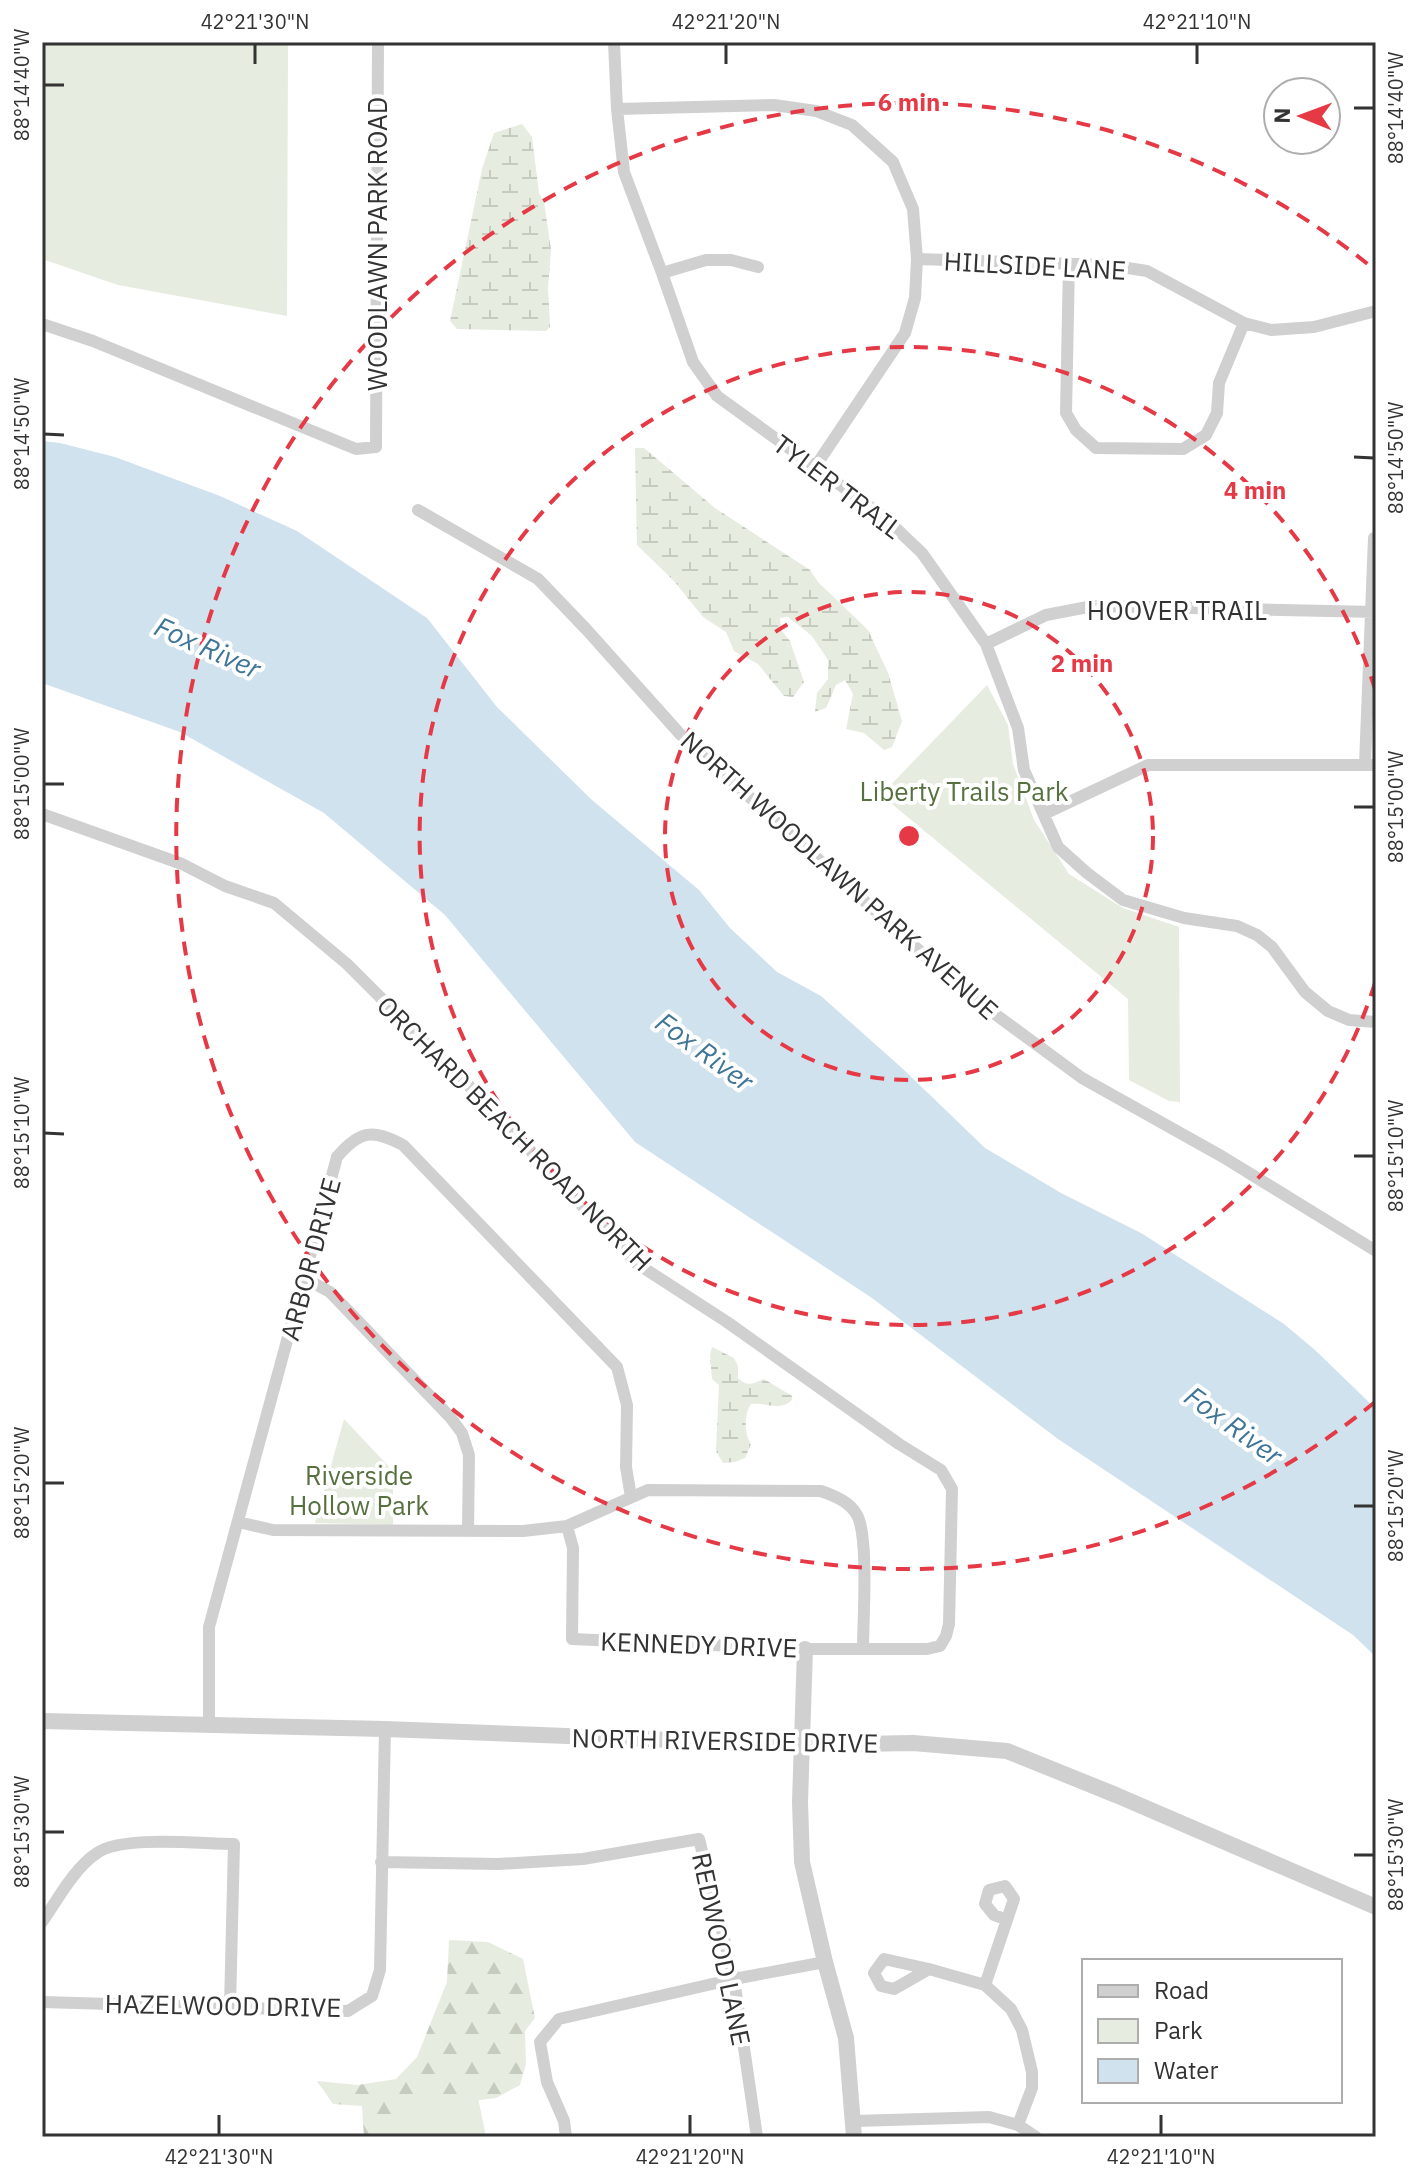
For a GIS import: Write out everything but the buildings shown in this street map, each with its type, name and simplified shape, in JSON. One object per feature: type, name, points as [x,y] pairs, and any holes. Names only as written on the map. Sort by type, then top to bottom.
[{"type":"street","name":"WOODLAWN PARK ROAD","points":[[42,324],[93,341],[356,449],[376,447],[378,42]]},
{"type":"street","name":"TYLER TRAIL","points":[[614,42],[624,172],[693,362],[717,396],[883,516],[922,553],[986,644],[1018,728],[1024,770],[1058,847],[1123,900],[1184,918],[1248,931],[1272,947],[1305,992],[1328,1011],[1349,1020],[1376,1022]]},
{"type":"street","points":[[617,109],[774,105],[816,111],[852,125],[893,162],[913,209],[917,259],[915,298],[905,333],[815,467]]},
{"type":"street","name":"HILLSIDE LANE","points":[[917,259],[1108,265],[1147,271],[1244,323],[1271,330],[1314,327],[1376,311]]},
{"type":"street","points":[[662,273],[706,260],[731,260],[758,267]]},
{"type":"street","points":[[1069,263],[1066,413],[1076,430],[1096,448],[1183,449],[1206,435],[1217,413],[1219,383],[1244,323]]},
{"type":"street","name":"NORTH WOODLAWN PARK AVENUE","points":[[418,510],[538,579],[680,734],[965,992],[1082,1078],[1223,1157],[1376,1251]]},
{"type":"street","points":[[1044,814],[1148,765],[1371,764],[1374,538]]},
{"type":"street","name":"HOOVER TRAIL","points":[[986,644],[1046,615],[1093,606],[1373,612]]},
{"type":"street","name":"ORCHARD BEACH ROAD NORTH","points":[[42,814],[182,864],[225,886],[274,903],[347,964],[479,1096],[636,1263],[941,1470],[952,1489],[949,1624],[940,1646]]},
{"type":"street","name":"ARBOR DRIVE","points":[[209,1724],[209,1627],[337,1157],[349,1142],[366,1135],[384,1135],[403,1145],[617,1367],[627,1405],[626,1467],[631,1497]]},
{"type":"street","points":[[304,1278],[330,1292],[462,1433],[469,1455],[468,1531]]},
{"type":"street","points":[[238,1522],[273,1530],[523,1531],[567,1526],[648,1490],[821,1491],[842,1499],[857,1513],[863,1532],[863,1649]]},
{"type":"street","name":"KENNEDY DRIVE","points":[[567,1526],[573,1548],[572,1639],[805,1649],[927,1649],[940,1646]]},
{"type":"street","points":[[805,1649],[800,1802],[802,1862],[846,2038],[854,2129],[989,2117],[1018,2125],[1036,2137]]},
{"type":"street","name":"NORTH RIVERSIDE DRIVE","points":[[42,1721],[385,1729],[803,1745],[913,1743],[1007,1751],[1376,1907]]},
{"type":"street","name":"HAZELWOOD DRIVE","points":[[42,2002],[348,2011],[372,1996],[380,1970],[385,1729]]},
{"type":"street","name":"REDWOOD LANE","points":[[381,1862],[498,1864],[583,1859],[699,1839],[734,1979],[757,2137]]},
{"type":"street","points":[[42,1922],[74,1876],[98,1852],[128,1843],[234,1844],[230,2007]]},
{"type":"street","points":[[985,1985],[1007,1920]]},
{"type":"street","points":[[566,2137],[564,2121],[547,2082],[540,2042],[559,2019],[734,1979],[825,1962]]},
{"type":"street","points":[[929,1969],[985,1985],[1011,2009],[1022,2030],[1032,2072],[1032,2088],[1018,2125]]},
{"type":"green space","points":[[42,42],[288,42],[287,316],[118,285],[42,259]]},
{"type":"green space","points":[[522,124],[532,137],[551,250],[548,288],[550,327],[546,331],[457,329],[450,321],[482,169],[494,133]]},
{"type":"green space","points":[[635,448],[644,448],[715,508],[810,570],[818,582],[868,630],[888,673],[902,721],[892,747],[884,750],[864,733],[846,729],[853,694],[845,680],[836,685],[826,708],[815,712],[817,693],[828,679],[828,660],[812,636],[788,617],[780,618],[781,630],[790,641],[804,682],[793,697],[784,696],[758,664],[734,651],[726,632],[703,617],[674,581],[637,545]]},
{"type":"green space","name":"Liberty Trails Park","points":[[987,685],[1008,725],[1013,764],[1034,820],[1069,874],[1123,908],[1179,927],[1180,1102],[1169,1101],[1129,1080],[1128,999],[881,795]]},
{"type":"green space","points":[[712,1347],[734,1358],[738,1378],[745,1383],[764,1379],[792,1396],[787,1404],[777,1406],[751,1404],[746,1424],[751,1444],[745,1458],[735,1462],[723,1463],[716,1451],[719,1385],[712,1379]]},
{"type":"green space","name":"Riverside Hollow Park","points":[[344,1419],[393,1471],[393,1525],[315,1523]]},
{"type":"green space","points":[[449,1940],[488,1942],[523,1959],[535,2018],[525,2031],[526,2064],[520,2085],[496,2098],[472,2101],[461,2095],[392,2103],[391,2137],[364,2137],[362,2106],[333,2104],[317,2081],[358,2085],[396,2079],[417,2057],[447,1982]]},
{"type":"green space","points":[[386,2084],[476,2088],[486,2137],[386,2137]]},
{"type":"water","name":"Fox River","points":[[42,441],[115,457],[220,496],[297,531],[427,618],[497,707],[592,800],[699,890],[730,928],[777,972],[821,996],[985,1148],[1061,1193],[1141,1233],[1284,1324],[1315,1350],[1376,1409],[1376,1657],[1353,1635],[1058,1439],[872,1298],[635,1142],[445,915],[324,813],[180,732],[42,683]]}]
